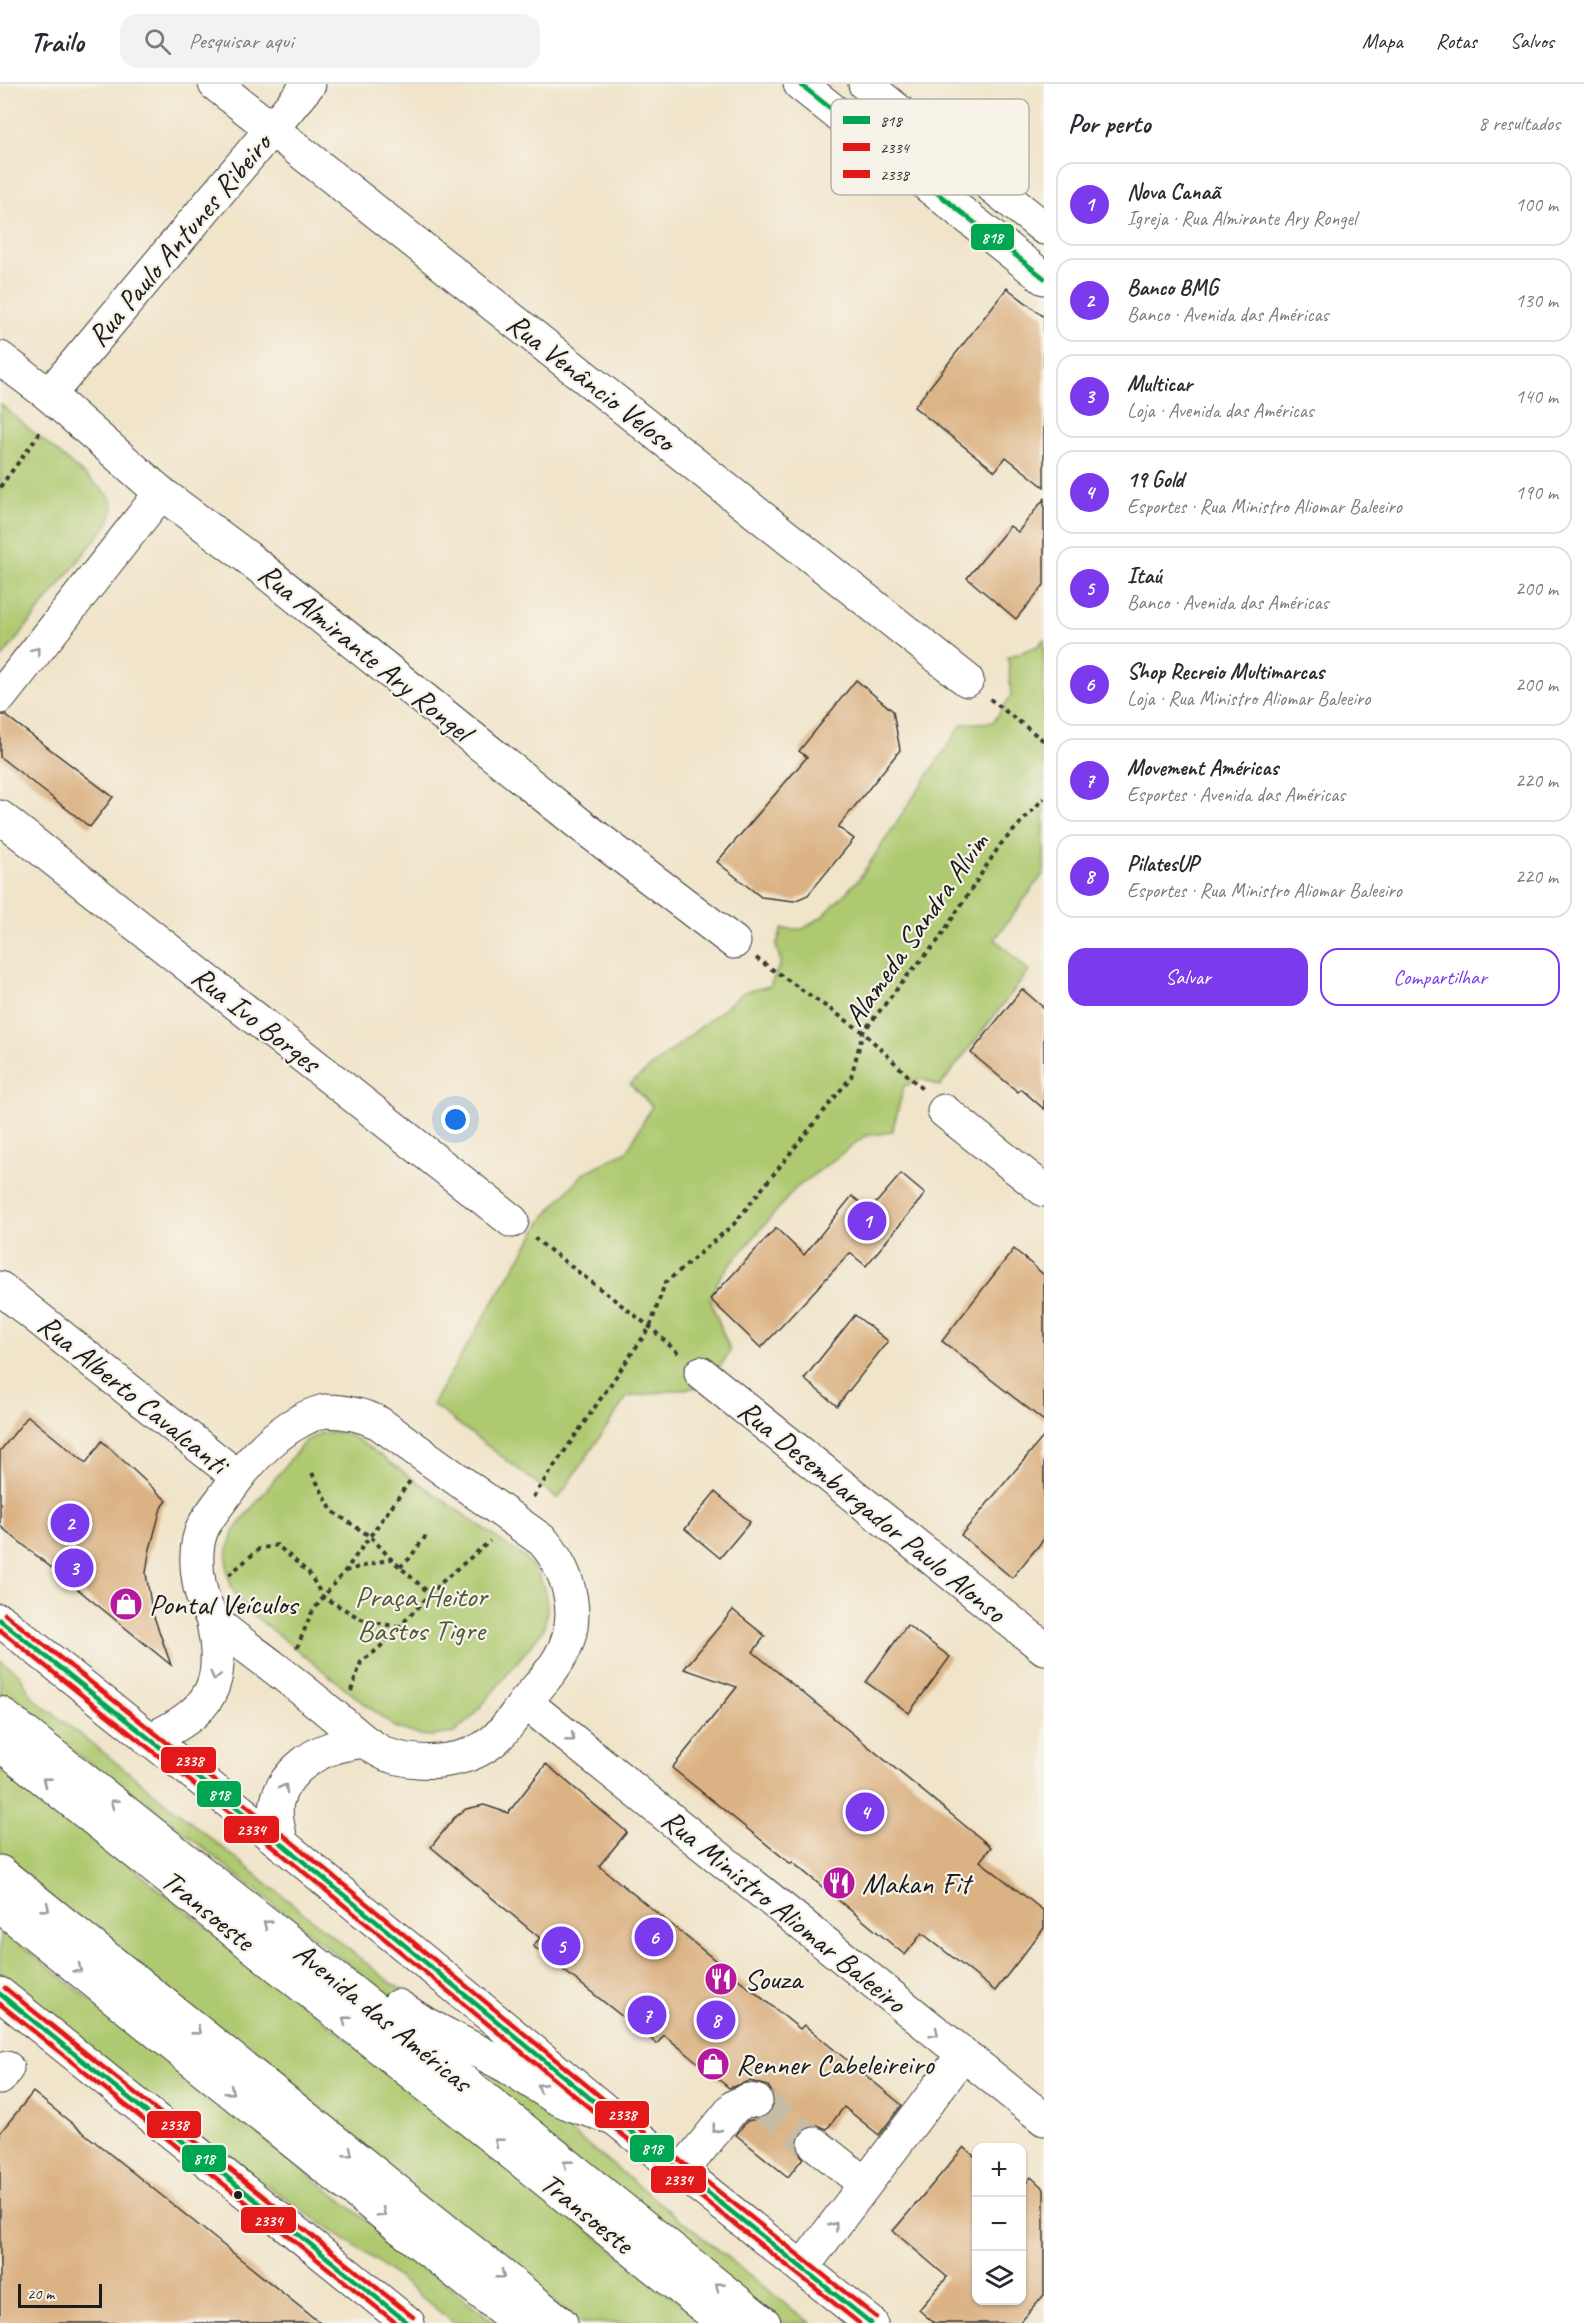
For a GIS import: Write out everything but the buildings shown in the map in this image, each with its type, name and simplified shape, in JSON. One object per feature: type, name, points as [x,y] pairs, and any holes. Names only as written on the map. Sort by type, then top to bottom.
[{"type":"main road","name":"Rua Venâncio Veloso","points":[[215,84],[967,680]]},
{"type":"main road","name":"Rua Paulo Antunes Ribeiro","points":[[49,395],[309,84]]},
{"type":"main road","points":[[800,84],[831,109]]},
{"type":"main road","points":[[864,84],[883,99]]},
{"type":"main road","points":[[940,195],[1044,278]]},
{"type":"main road","points":[[1003,195],[1044,228]]},
{"type":"main road","name":"Rua Almirante Ary Rongel","points":[[0,358],[49,395],[161,493],[247,557],[582,826],[734,942]]},
{"type":"main road","points":[[0,696],[161,493]]},
{"type":"main road","name":"Rua Ivo Borges","points":[[0,817],[512,1221]]},
{"type":"main road","points":[[944,1111],[1044,1190]]},
{"type":"main road","name":"Rua Alberto Cavalcanti","points":[[0,1288],[238,1477]]},
{"type":"main road","name":"Rua Desembargador Paulo Alonso","points":[[701,1373],[1044,1648]]},
{"type":"main road","points":[[149,1740],[176,1728],[192,1716],[208,1696],[217,1676],[219,1648],[197,1570],[199,1542],[203,1527],[238,1477],[292,1424],[308,1416],[324,1411],[344,1411],[363,1415],[379,1423],[516,1521],[543,1541],[555,1555],[570,1588],[572,1605],[570,1633],[559,1659],[494,1741],[458,1758],[432,1762],[404,1760],[385,1754],[364,1741],[212,1618]]},
{"type":"main road","points":[[0,1620],[282,1844],[614,2118],[871,2323]]},
{"type":"main road","name":"Rua Ministro Aliomar Baleeiro","points":[[525,1702],[1044,2119]]},
{"type":"main road","name":"Avenida das Américas","points":[[0,1713],[320,1966],[764,2323]]},
{"type":"main road","points":[[282,1844],[276,1820],[277,1802],[295,1771],[310,1759],[332,1748],[364,1741]]},
{"type":"main road","name":"Transoeste","points":[[0,1744],[724,2323]]},
{"type":"main road","points":[[0,1872],[561,2323]]},
{"type":"main road","points":[[0,1906],[519,2323]]},
{"type":"main road","points":[[320,1966],[349,1972],[424,2024],[508,2067],[555,2097],[572,2105],[614,2118]]},
{"type":"main road","points":[[0,1994],[408,2323]]},
{"type":"main road","points":[[802,2268],[963,2055]]},
{"type":"main road","points":[[682,2171],[735,2106],[748,2100],[756,2101]]},
{"type":"main road","points":[[815,2144],[865,2184]]},
{"type":"path","points":[[0,487],[38,436],[49,395]]},
{"type":"path","points":[[967,680],[1044,741]]},
{"type":"path","name":"Alameda Sandra Alvim","points":[[339,1719],[361,1662],[378,1649],[460,1565],[516,1521],[650,1327],[665,1283],[734,1224],[851,1077],[863,1032],[937,942],[1000,845],[1044,798]]},
{"type":"path","points":[[734,942],[863,1032],[944,1111]]},
{"type":"path","points":[[512,1221],[650,1327],[701,1373]]},
{"type":"path","points":[[285,1676],[311,1614],[322,1597],[345,1572],[428,1458]]},
{"type":"path","points":[[312,1473],[332,1511],[371,1537],[391,1559],[430,1594]]},
{"type":"path","points":[[400,1567],[429,1533]]},
{"type":"path","points":[[228,1576],[259,1549],[277,1545],[309,1573],[322,1597],[361,1619],[397,1627]]},
{"type":"path","points":[[345,1572],[391,1559]]},
{"type":"green space","points":[[0,404],[106,493],[113,507],[109,522],[0,660]]},
{"type":"green space","points":[[1044,639],[1044,873],[995,939],[1029,971],[940,1086],[922,1079],[904,1086],[892,1132],[865,1136],[795,1189],[720,1277],[710,1299],[730,1351],[716,1374],[698,1387],[627,1397],[558,1499],[432,1404],[545,1216],[584,1173],[627,1151],[652,1106],[630,1084],[744,992],[770,986],[781,962],[776,946],[782,929],[803,929],[823,916],[859,879],[962,724],[993,722],[1011,696],[1008,657],[1038,646]]},
{"type":"green space","name":"Praça Heitor Bastos Tigre","points":[[321,1433],[347,1434],[361,1442],[525,1558],[542,1582],[547,1601],[543,1630],[475,1714],[454,1733],[418,1735],[393,1726],[248,1611],[240,1602],[230,1582],[227,1572],[228,1550],[236,1528],[305,1441]]},
{"type":"green space","points":[[0,1660],[20,1675],[33,1698],[391,1983],[477,2037],[392,2000],[146,1802],[0,1701]]},
{"type":"green space","points":[[0,1763],[706,2323],[579,2323],[0,1863]]},
{"type":"green space","points":[[0,1928],[495,2323],[454,2323],[378,2262],[201,2140],[0,1977]]},
{"type":"green space","points":[[443,2056],[509,2085],[812,2323],[778,2323]]},
{"type":"tunnel","points":[[756,2101],[815,2144]]},
{"type":"transit line","name":"818","points":[[800,84],[831,109]]},
{"type":"transit line","name":"818","points":[[940,195],[1044,278]]},
{"type":"transit line","name":"2338","points":[[5,1614],[287,1838],[619,2112],[876,2317]]},
{"type":"transit line","name":"818","points":[[0,1620],[282,1844],[614,2118],[871,2323]]},
{"type":"transit line","name":"2334","points":[[0,1630],[277,1850],[609,2124],[859,2323]]},
{"type":"transit line","name":"2338","points":[[5,1988],[413,2317]]},
{"type":"transit line","name":"818","points":[[0,1994],[408,2323]]},
{"type":"transit line","name":"2334","points":[[0,2004],[396,2323]]},
{"type":"place","name":"Nova Canaã","points":[[867,1221]]},
{"type":"place","name":"Banco BMG","points":[[70,1523]]},
{"type":"place","name":"Multicar","points":[[74,1568]]},
{"type":"place","name":"Pontal Veículos","points":[[126,1604]]},
{"type":"place","name":"19 Gold","points":[[865,1812]]},
{"type":"place","name":"Makan Fit","points":[[839,1883]]},
{"type":"place","name":"Shop Recreio Multimarcas","points":[[654,1937]]},
{"type":"place","name":"Itaú","points":[[561,1946]]},
{"type":"place","name":"Souza","points":[[721,1979]]},
{"type":"place","name":"Movement Américas","points":[[647,2015]]},
{"type":"place","name":"PilatesUP","points":[[716,2020]]},
{"type":"place","name":"Renner Cabeleireiro","points":[[713,2064]]}]
